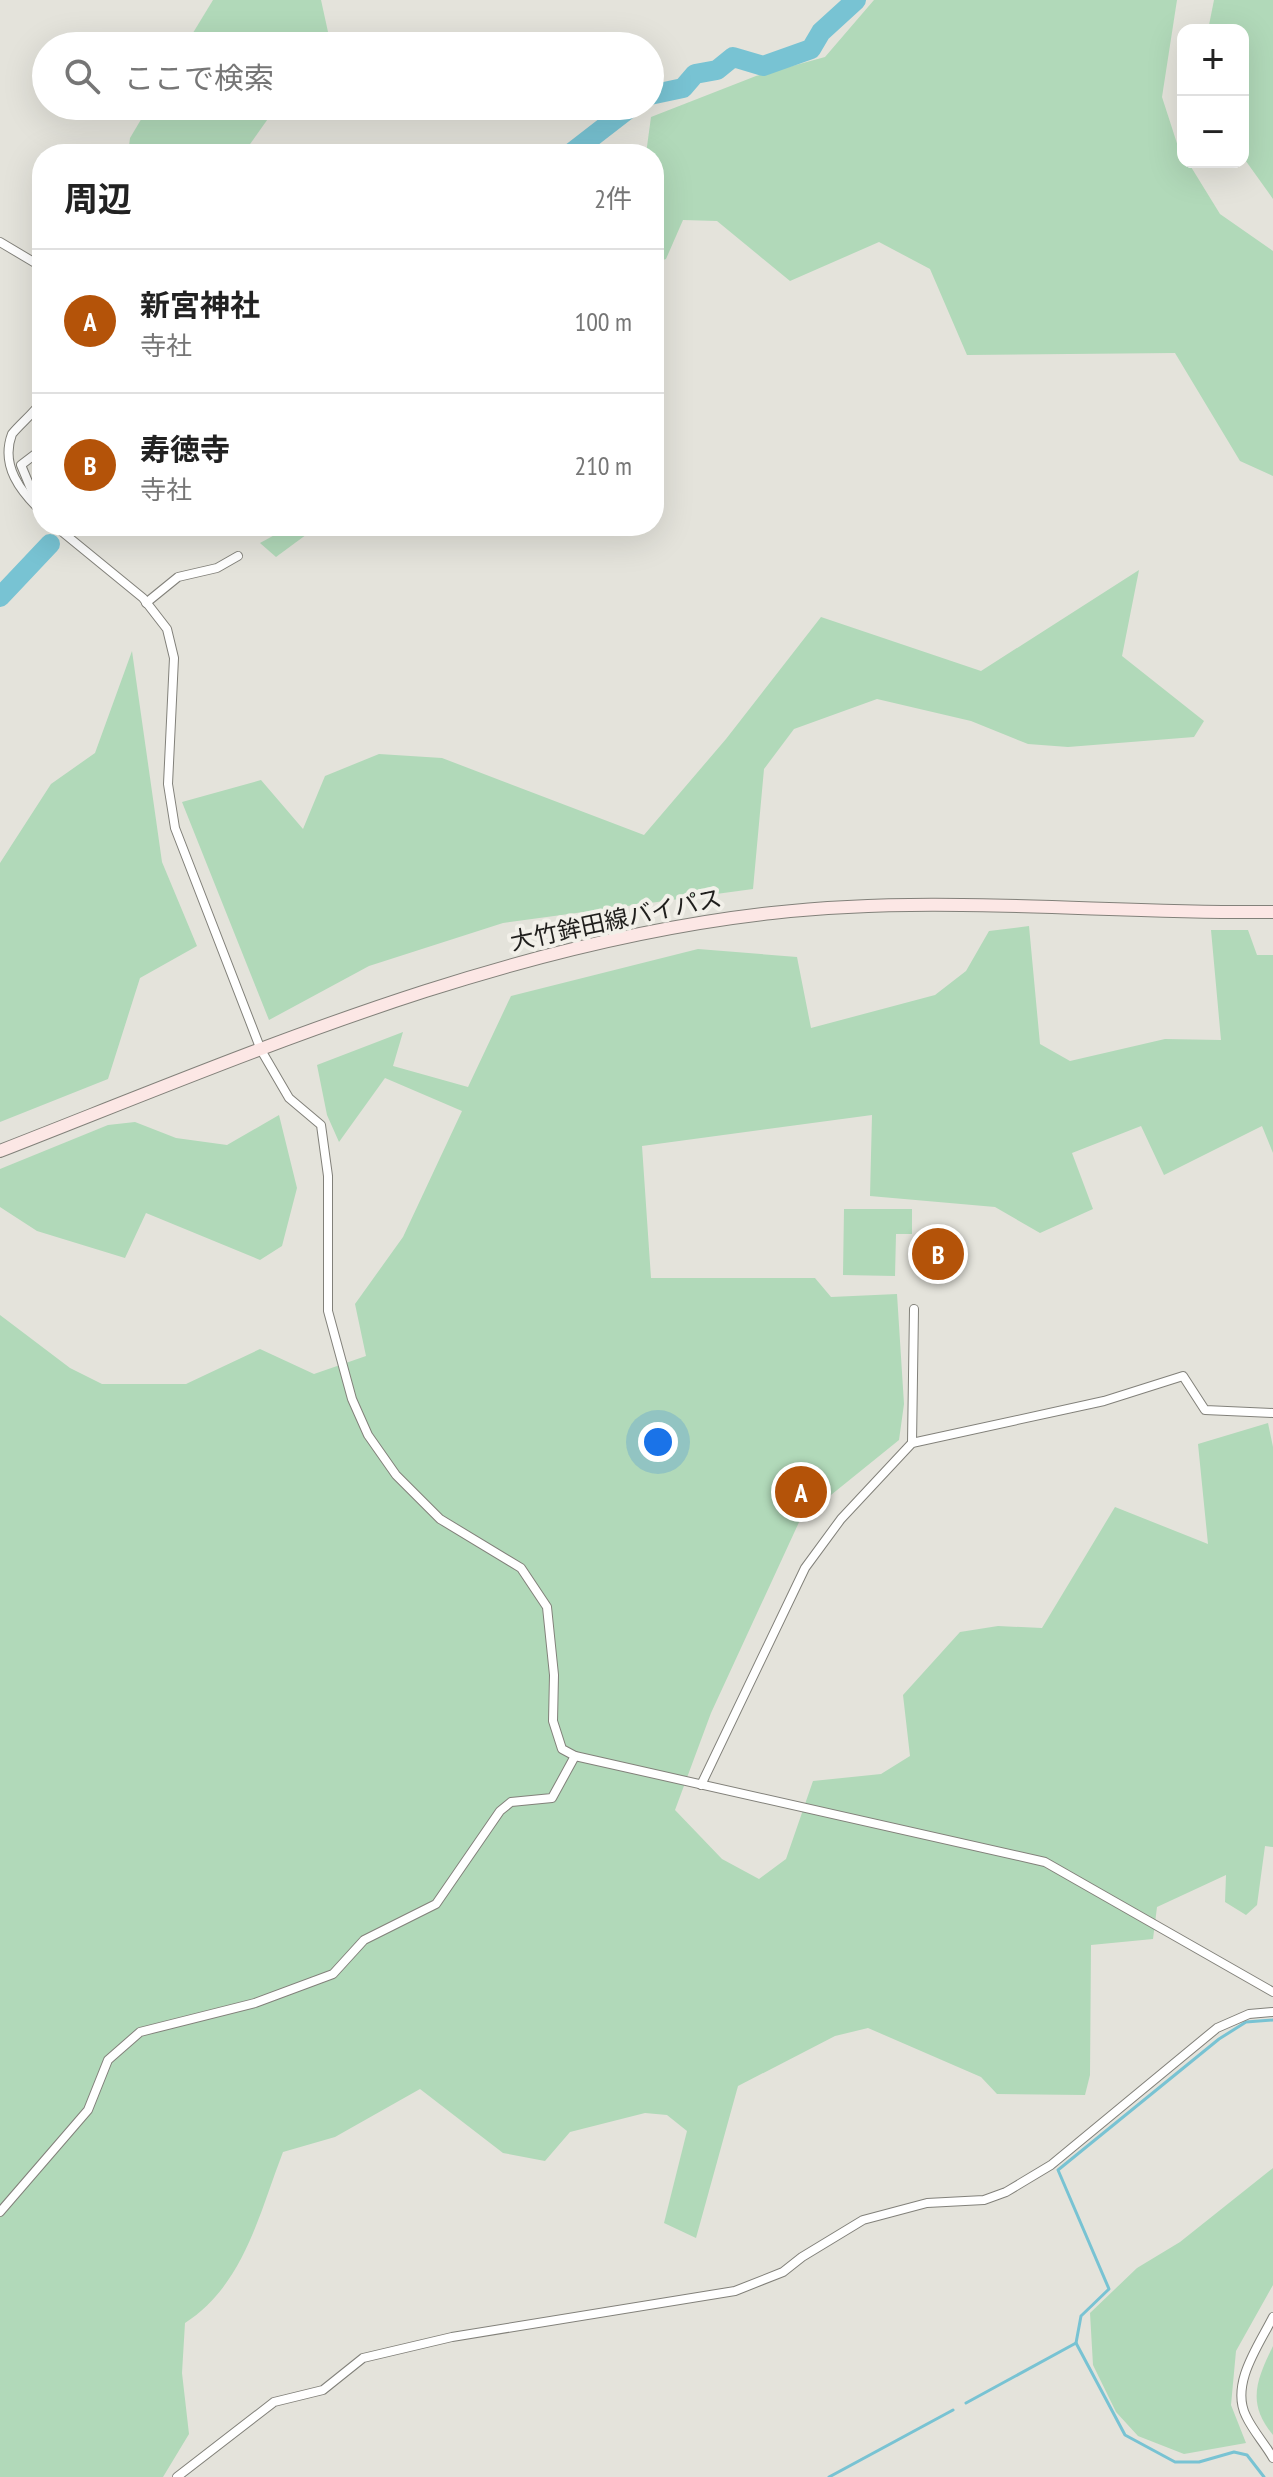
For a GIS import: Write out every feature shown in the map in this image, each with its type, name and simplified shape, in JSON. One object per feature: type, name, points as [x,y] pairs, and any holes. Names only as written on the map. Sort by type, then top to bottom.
[{"type":"main road","name":"大竹鉾田線バイパス","points":[[0,1151],[261,1050],[516,962],[653,930],[713,921],[896,904],[1273,912]]},
{"type":"street","points":[[0,242],[32,261]]},
{"type":"street","points":[[32,412],[10,436],[3,475],[32,503]]},
{"type":"street","points":[[32,457],[21,465],[32,490]]},
{"type":"street","points":[[67,536],[146,603],[167,629],[174,658],[168,784],[175,828],[261,1050],[289,1098],[321,1125],[328,1176],[328,1311],[338,1355],[358,1411],[368,1435],[396,1475],[440,1519],[521,1568],[547,1607],[554,1675],[553,1721],[562,1749],[575,1756],[876,1821],[1045,1862],[1273,1992]]},
{"type":"street","points":[[146,603],[178,577],[217,568],[238,556]]},
{"type":"street","points":[[912,1443],[914,1309]]},
{"type":"street","points":[[701,1785],[805,1568],[841,1519],[912,1443],[1104,1401],[1183,1376],[1205,1410],[1273,1413]]},
{"type":"street","points":[[0,2212],[88,2110],[108,2060],[140,2032],[255,2003],[333,1974],[364,1940],[436,1904],[500,1811],[511,1802],[552,1798],[575,1756]]},
{"type":"street","points":[[177,2477],[274,2402],[323,2390],[363,2358],[452,2337],[735,2291],[783,2272],[863,2220],[927,2203],[984,2200],[1006,2192],[1051,2165],[1217,2028],[1249,2014],[1273,2012]]},
{"type":"street","points":[[1272,2457],[1246,2417],[1241,2397],[1249,2364],[1273,2317]]},
{"type":"green space","points":[[213,0],[321,0],[328,32],[194,32]]},
{"type":"green space","points":[[874,0],[1177,0],[1162,97],[1177,143],[1177,168],[1192,168],[1220,214],[1273,251],[1273,476],[1240,461],[1175,353],[967,355],[930,269],[879,242],[790,281],[717,221],[683,220],[664,260],[664,144],[647,144],[651,120],[664,120],[664,112],[756,76],[825,57]]},
{"type":"green space","points":[[1214,0],[1273,0],[1273,199],[1249,165],[1249,24],[1209,24]]},
{"type":"green space","points":[[141,120],[267,120],[250,144],[129,144]]},
{"type":"green space","points":[[273,536],[304,536],[276,557],[260,543]]},
{"type":"green space","points":[[1139,570],[1122,656],[1204,721],[1194,737],[1068,747],[1028,744],[971,721],[877,699],[794,729],[764,769],[753,889],[503,923],[369,966],[269,1020],[182,802],[261,780],[303,829],[325,776],[379,754],[442,758],[644,835],[726,739],[821,617],[981,671]]},
{"type":"green space","points":[[132,651],[162,862],[197,946],[140,978],[108,1079],[0,1122],[0,863],[51,784],[95,753]]},
{"type":"green space","points":[[1029,926],[1040,1044],[1070,1061],[1165,1039],[1221,1040],[1211,930],[1248,930],[1257,955],[1273,955],[1273,1153],[1262,1126],[1164,1175],[1141,1126],[1072,1153],[1093,1209],[1040,1233],[995,1207],[870,1196],[872,1115],[642,1146],[651,1278],[815,1278],[831,1297],[897,1294],[904,1404],[899,1440],[800,1520],[711,1713],[675,1810],[722,1859],[759,1879],[786,1859],[813,1781],[881,1774],[910,1756],[903,1695],[960,1632],[998,1626],[1042,1628],[1115,1507],[1208,1544],[1198,1444],[1268,1423],[1273,1447],[1273,1847],[1265,1846],[1257,1905],[1246,1915],[1225,1902],[1226,1875],[1157,1907],[1153,1939],[1091,1945],[1090,2075],[1085,2095],[997,2094],[981,2077],[868,2028],[835,2036],[738,2086],[696,2238],[664,2223],[687,2131],[667,2115],[645,2113],[570,2132],[545,2161],[503,2153],[420,2089],[335,2137],[283,2152],[236,2269],[205,2307],[185,2323],[182,2373],[189,2434],[163,2477],[0,2477],[0,1315],[70,1368],[102,1384],[186,1384],[260,1349],[314,1374],[366,1356],[355,1304],[403,1237],[462,1111],[385,1078],[339,1142],[327,1115],[317,1065],[403,1032],[393,1066],[468,1087],[511,996],[698,949],[797,957],[811,1028],[935,995],[966,971],[989,931]]},
{"type":"green space","points":[[279,1115],[297,1188],[282,1246],[260,1260],[146,1213],[125,1258],[37,1231],[0,1207],[0,1169],[108,1125],[135,1122],[176,1138],[227,1145]]},
{"type":"green space","points":[[844,1209],[912,1209],[912,1234],[896,1234],[895,1276],[843,1275]]},
{"type":"green space","points":[[1273,2168],[1273,2285],[1236,2351],[1231,2405],[1246,2443],[1184,2454],[1138,2436],[1116,2412],[1093,2365],[1090,2313],[1137,2268],[1180,2242]]},
{"type":"green space","points":[[1273,2346],[1273,2435],[1259,2412],[1257,2391],[1262,2369]]},
{"type":"waterway","points":[[664,92],[683,88],[695,74],[717,70],[733,57],[763,66],[811,49],[821,32],[856,0]]},
{"type":"waterway","points":[[583,144],[614,120]]},
{"type":"waterway","points":[[0,597],[50,544]]},
{"type":"waterway","points":[[1264,2477],[1247,2455],[1234,2452],[1199,2462],[1175,2462],[1125,2435],[1076,2343],[1081,2316],[1109,2289],[1058,2170],[1219,2039],[1246,2022],[1273,2020]]},
{"type":"waterway","points":[[966,2403],[1076,2343]]},
{"type":"waterway","points":[[829,2477],[953,2410]]},
{"type":"place","name":"寿徳寺","points":[[938,1254]]},
{"type":"place","name":"新宮神社","points":[[801,1492]]}]
